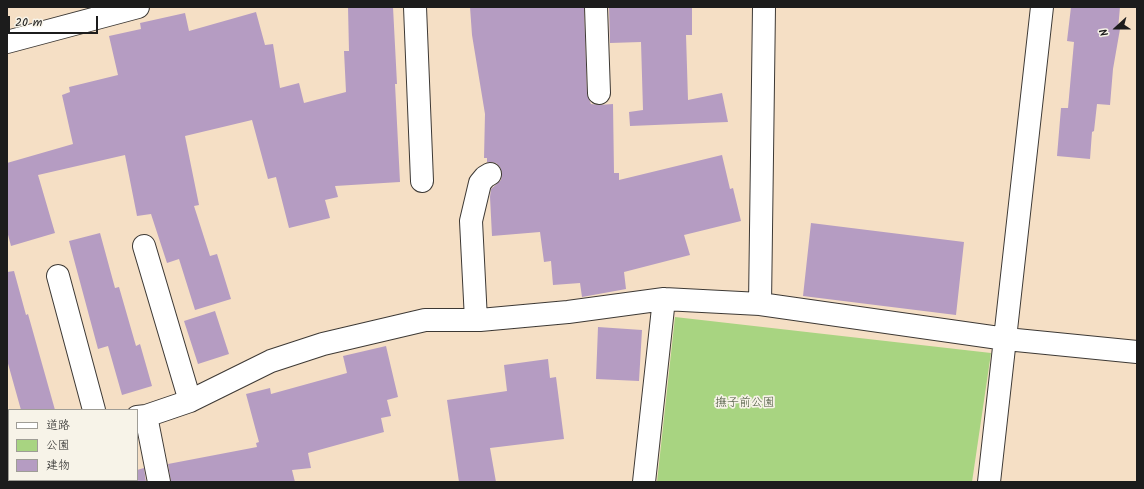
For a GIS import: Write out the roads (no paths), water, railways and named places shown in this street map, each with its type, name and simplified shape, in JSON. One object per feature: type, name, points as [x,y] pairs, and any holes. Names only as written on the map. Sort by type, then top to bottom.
[{"type":"street","points":[[7,42],[138,7]]},
{"type":"street","points":[[415,7],[422,181]]},
{"type":"street","points":[[596,7],[599,94]]},
{"type":"street","points":[[760,304],[764,7]]},
{"type":"street","points":[[989,482],[1042,7]]},
{"type":"street","points":[[476,320],[472,221],[480,182],[490,174]]},
{"type":"street","points":[[144,246],[190,401]]},
{"type":"street","points":[[58,276],[94,409]]},
{"type":"street","points":[[644,482],[664,299]]},
{"type":"street","points":[[159,482],[141,416],[190,401],[271,361],[323,344],[425,320],[476,320],[568,312],[664,299],[760,304],[1006,339],[1137,352]]},
{"type":"park label","name":"撫子前公園","points":[[745,404]]}]
